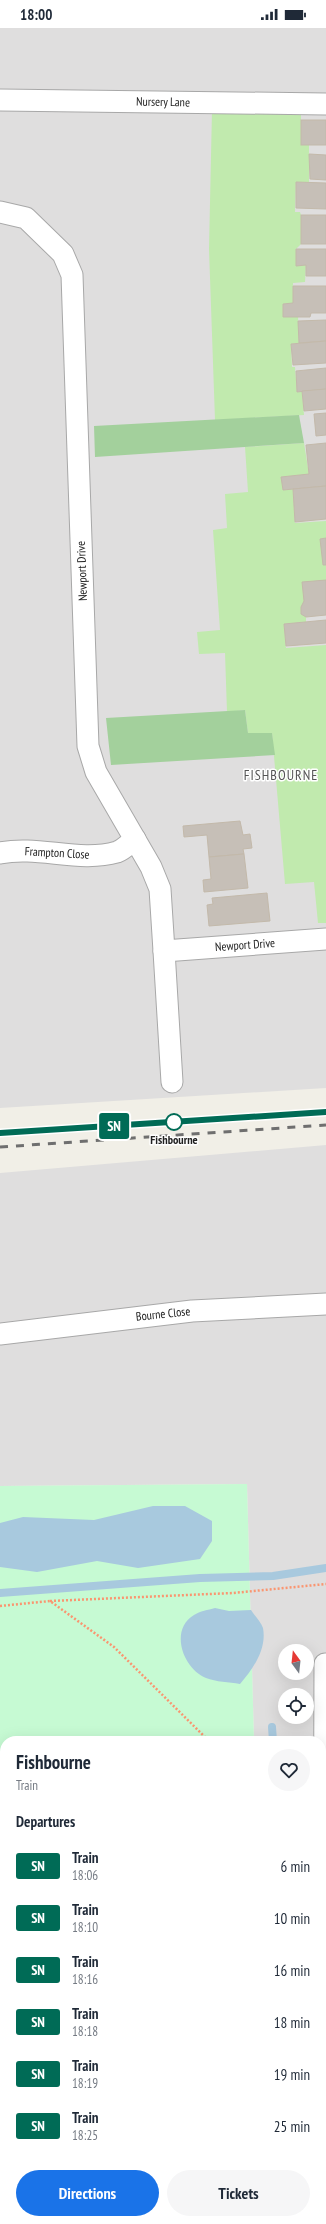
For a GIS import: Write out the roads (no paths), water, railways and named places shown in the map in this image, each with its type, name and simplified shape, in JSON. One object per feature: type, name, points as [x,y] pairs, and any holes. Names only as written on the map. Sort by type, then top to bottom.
[{"type":"street","name":"Nursery Lane","points":[[0,100],[326,104]]},
{"type":"street","name":"Newport Drive","points":[[0,212],[11,213],[26,218],[63,254],[72,275],[88,746],[96,772],[151,867],[160,889],[172,1082]]},
{"type":"street","name":"Frampton Close","points":[[0,853],[13,850],[62,855],[95,855],[118,852],[135,839]]},
{"type":"street","name":"Newport Drive","points":[[164,951],[326,939]]},
{"type":"street","name":"Bourne Close","points":[[0,1334],[192,1311],[326,1304]]},
{"type":"street","points":[[325,1664],[325,1736]]},
{"type":"water","points":[[153,1506],[185,1506],[212,1521],[212,1541],[200,1559],[138,1568],[97,1561],[37,1572],[0,1567],[0,1523],[23,1517],[94,1520]]},
{"type":"water","points":[[215,1608],[229,1611],[251,1610],[263,1628],[264,1636],[261,1651],[250,1672],[240,1684],[206,1678],[191,1666],[182,1649],[182,1630],[186,1622],[196,1614]]},
{"type":"waterway","points":[[0,1593],[200,1578],[273,1576],[326,1568]]},
{"type":"waterway","points":[[272,1727],[273,1736]]},
{"type":"railway","points":[[0,1133],[326,1112]]},
{"type":"railway","points":[[0,1147],[326,1125]]},
{"type":"train","name":"SN","points":[[0,1133],[326,1112]]},
{"type":"place","name":"Fishbourne","points":[[174,1122]]},
{"type":"district","name":"FISHBOURNE","points":[[281,775]]}]
